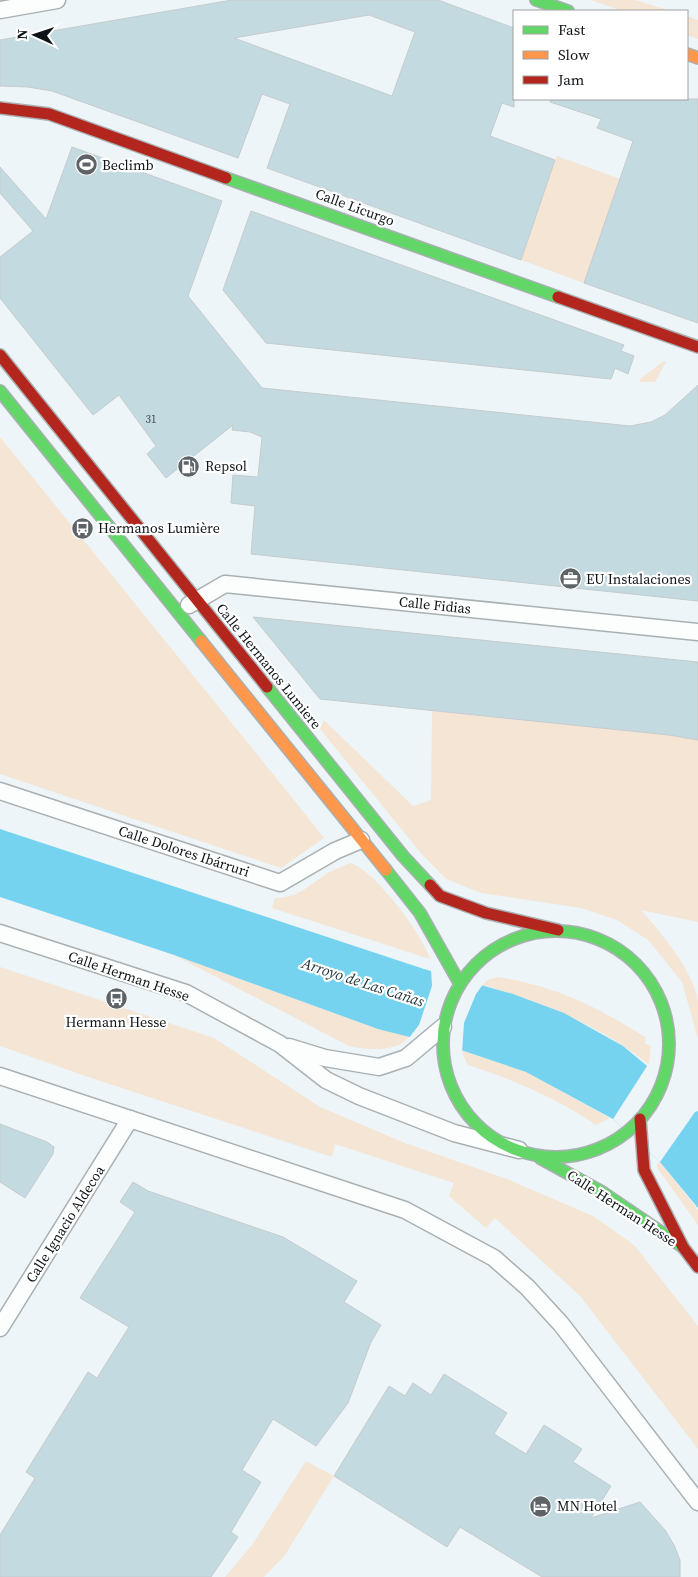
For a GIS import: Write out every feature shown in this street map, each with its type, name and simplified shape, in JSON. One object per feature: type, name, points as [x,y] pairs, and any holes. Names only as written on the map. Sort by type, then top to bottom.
[{"type":"main road","points":[[536,0],[565,10]]},
{"type":"main road","name":"Calle Licurgo","points":[[0,108],[49,114],[698,346]]},
{"type":"main road","name":"Calle Hermanos Lumiere","points":[[0,355],[402,856],[440,896],[486,913],[558,930]]},
{"type":"main road","points":[[0,391],[420,913],[460,984]]},
{"type":"main road","points":[[558,930],[582,933],[609,943],[640,969],[651,982],[667,1016],[670,1055],[668,1070],[655,1099],[640,1119],[627,1132],[591,1152],[564,1158],[527,1152],[491,1136],[468,1117],[450,1088],[444,1070],[442,1051],[443,1027],[454,995],[467,973],[478,961],[500,944],[525,934],[558,930]]},
{"type":"main road","name":"Calle Herman Hesse","points":[[640,1119],[644,1170],[683,1247],[698,1267]]},
{"type":"main road","name":"Calle Herman Hesse","points":[[527,1152],[602,1192],[683,1247]]},
{"type":"street","points":[[0,10],[57,0]]},
{"type":"street","name":"Calle Fidias","points":[[180,613],[196,599],[225,584],[698,632]]},
{"type":"street","name":"Calle Dolores Ibárruri","points":[[0,791],[280,883],[335,851],[362,840]]},
{"type":"street","name":"Calle Herman Hesse","points":[[0,933],[186,994],[280,1044],[326,1080],[359,1096],[454,1133],[527,1152]]},
{"type":"street","name":"Calle Herman Hesse","points":[[280,1044],[325,1058],[379,1067],[406,1058],[443,1027]]},
{"type":"street","points":[[0,1076],[405,1210],[494,1258],[527,1287],[561,1324],[698,1502]]},
{"type":"street","name":"Calle Ignacio Aldecoa","points":[[0,1328],[130,1120]]},
{"type":"shaded area","points":[[591,0],[635,0],[668,10],[619,10]]},
{"type":"shaded area","points":[[688,16],[698,20],[698,39],[688,35]]},
{"type":"shaded area","points":[[557,156],[620,179],[584,283],[521,260]]},
{"type":"shaded area","points":[[664,361],[666,362],[655,382],[640,382],[640,379]]},
{"type":"shaded area","points":[[0,437],[324,838],[281,868],[0,774]]},
{"type":"shaded area","points":[[432,711],[669,735],[698,740],[698,922],[641,910],[675,952],[690,977],[698,1001],[698,1039],[682,982],[648,940],[617,920],[581,908],[481,893],[446,879],[420,852],[320,729],[324,720],[413,806],[431,800]]},
{"type":"shaded area","points":[[350,863],[372,877],[396,904],[418,935],[430,959],[272,908],[275,898],[298,893],[328,873]]},
{"type":"shaded area","points":[[174,955],[378,1029],[409,1036],[398,1045],[390,1048],[363,1049],[349,1046]]},
{"type":"shaded area","points":[[0,967],[214,1038],[320,1107],[405,1143],[507,1179],[593,1216],[634,1245],[698,1326],[698,1449],[580,1296],[495,1218],[486,1228],[449,1196],[454,1183],[335,1144],[332,1157],[0,1046]]},
{"type":"shaded area","points":[[498,977],[557,992],[609,1016],[645,1037],[645,1044],[651,1046],[649,1065],[631,1051],[591,1027],[527,999],[483,985],[487,980]]},
{"type":"shaded area","points":[[461,1050],[526,1072],[610,1118],[596,1125],[566,1106],[534,1090],[468,1065]]},
{"type":"shaded area","points":[[660,1162],[698,1210],[698,1225],[656,1166]]},
{"type":"shaded area","points":[[306,1461],[334,1476],[285,1555],[264,1577],[225,1577],[252,1545]]},
{"type":"water","name":"Arroyo de Las Cañas","points":[[0,829],[424,969],[513,994],[564,1013],[623,1046],[698,1108],[698,1208],[660,1162],[613,1119],[526,1072],[461,1050],[378,1029],[174,955],[0,897]]},
{"type":"pier","points":[[431,969],[484,983],[476,994],[464,1023],[462,1053],[408,1039],[419,1025],[432,986]]},
{"type":"pier","points":[[649,1063],[698,1104],[698,1111],[695,1112],[660,1162],[613,1119]]},
{"type":"building","points":[[232,0],[438,0],[513,28],[514,107],[502,103],[490,136],[555,160],[521,260],[267,168],[290,104],[262,94],[238,158],[52,91],[28,87],[0,86],[0,40]],"holes":[[[369,15],[415,32],[392,96],[234,38]]]},
{"type":"building","points":[[698,99],[698,323],[584,283],[633,141],[597,128],[601,119],[550,102],[551,100]]},
{"type":"building","points":[[72,147],[222,201],[188,296],[262,388],[630,426],[651,422],[665,415],[698,385],[698,601],[251,554],[255,506],[231,503],[233,475],[258,477],[262,437],[250,432],[232,430],[233,425],[166,478],[147,454],[156,446],[119,395],[93,415],[0,298],[0,257],[33,231],[0,193],[0,167],[46,219]]},
{"type":"building","points":[[251,211],[624,345],[621,351],[634,356],[628,374],[615,368],[611,379],[266,343],[223,290]]},
{"type":"building","points":[[253,617],[698,662],[698,740],[669,735],[320,699]]},
{"type":"building","points":[[0,1124],[47,1142],[54,1147],[53,1154],[25,1198],[0,1182]]},
{"type":"building","points":[[133,1182],[148,1191],[283,1237],[357,1281],[344,1302],[381,1325],[371,1342],[348,1403],[316,1446],[273,1419],[242,1470],[261,1482],[231,1532],[238,1537],[211,1577],[0,1577],[0,1535],[35,1478],[26,1472],[88,1372],[97,1378],[129,1327],[80,1298],[135,1212],[120,1202]]},
{"type":"building","points":[[444,1374],[507,1413],[494,1434],[526,1454],[544,1425],[582,1449],[573,1462],[611,1486],[591,1518],[640,1502],[665,1530],[674,1545],[680,1560],[680,1577],[542,1577],[460,1527],[447,1547],[334,1476],[389,1386],[405,1396],[413,1383],[431,1395]]},
{"type":"traffic: fast","points":[[536,0],[565,10]]},
{"type":"traffic: fast","points":[[226,178],[558,297]]},
{"type":"traffic: fast","points":[[0,391],[201,641]]},
{"type":"traffic: fast","points":[[267,687],[403,856],[430,885]]},
{"type":"traffic: fast","points":[[386,870],[420,913],[460,984]]},
{"type":"traffic: fast","points":[[545,931],[567,931],[599,939],[609,944],[628,956],[644,972],[661,1001],[667,1022],[669,1044],[667,1066],[661,1087],[644,1116],[628,1132],[599,1149],[567,1157],[545,1157],[513,1149],[503,1144],[484,1132],[468,1116],[451,1087],[443,1055],[443,1033],[451,1001],[456,991],[468,972],[484,956],[513,939],[545,931]]},
{"type":"traffic: fast","points":[[540,1158],[602,1192],[683,1247]]},
{"type":"traffic: slow","points":[[688,54],[698,58]]},
{"type":"traffic: slow","points":[[201,641],[386,870]]},
{"type":"traffic: jam","points":[[0,108],[49,114],[226,178]]},
{"type":"traffic: jam","points":[[558,297],[698,347]]},
{"type":"traffic: jam","points":[[0,355],[267,687]]},
{"type":"traffic: jam","points":[[430,885],[440,896],[486,913],[558,930]]},
{"type":"traffic: jam","points":[[640,1119],[644,1170],[683,1247],[698,1267]]},
{"type":"place","name":"Beclimb","points":[[86,165]]},
{"type":"place","name":"Repsol","points":[[189,466]]},
{"type":"place","name":"Hermanos Lumière","points":[[82,528]]},
{"type":"place","name":"EU Instalaciones","points":[[570,579]]},
{"type":"place","name":"Hermann Hesse","points":[[116,999]]},
{"type":"place","name":"MN Hotel","points":[[541,1506]]}]
